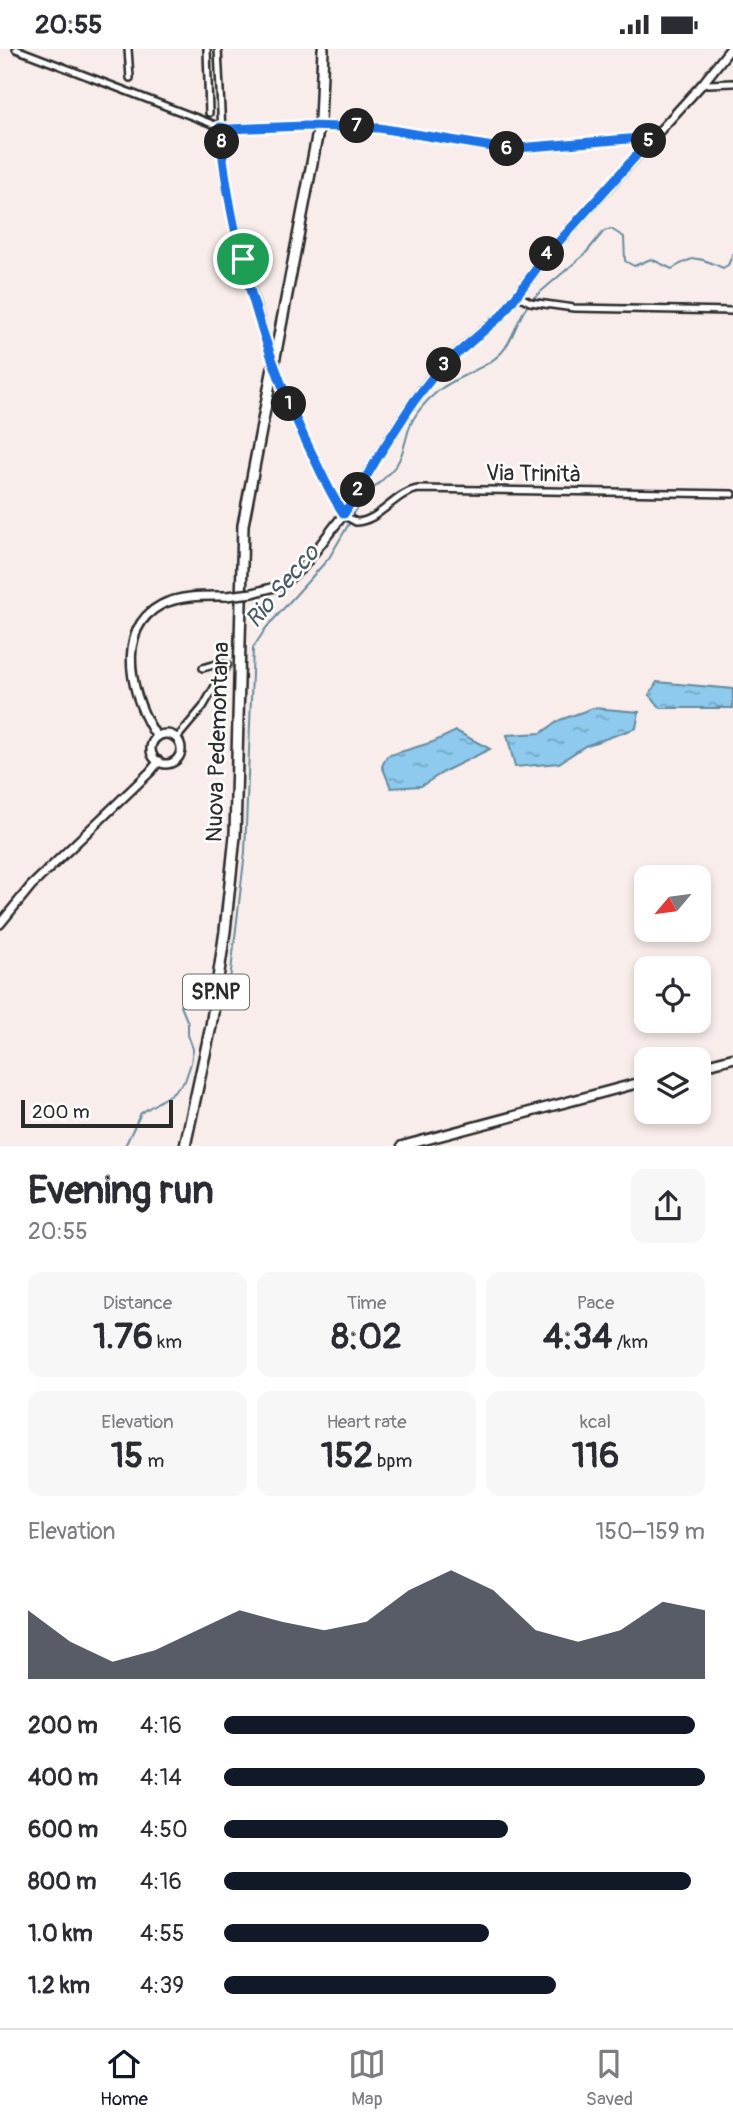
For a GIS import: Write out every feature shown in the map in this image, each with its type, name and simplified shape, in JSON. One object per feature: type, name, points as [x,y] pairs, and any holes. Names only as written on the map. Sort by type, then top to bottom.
[{"type":"main road","name":"Nuova Pedemontana","points":[[185,1146],[211,1026],[225,932],[235,836],[243,525],[320,121],[323,49]]},
{"type":"main road","points":[[711,1064],[733,1058]]},
{"type":"main road","points":[[402,1146],[634,1084]]},
{"type":"street","points":[[16,49],[229,129],[305,126],[379,128],[505,149],[653,137]]},
{"type":"street","points":[[36,49],[38,57]]},
{"type":"street","points":[[128,49],[130,78]]},
{"type":"street","points":[[207,49],[209,113]]},
{"type":"street","points":[[218,49],[224,174],[252,295],[304,437],[345,515]]},
{"type":"street","points":[[157,737],[147,719],[132,673],[131,649],[136,632],[149,614],[160,605],[181,598],[253,593],[272,589],[291,579],[345,515],[407,411],[438,370],[502,315],[545,257],[704,82],[730,49]]},
{"type":"street","points":[[209,64],[219,62]]},
{"type":"street","points":[[704,82],[733,83]]},
{"type":"street","points":[[517,295],[528,301],[575,308],[733,311]]},
{"type":"street","name":"Via Trinità","points":[[345,515],[354,521],[363,522],[405,493],[418,489],[733,494]]},
{"type":"street","points":[[177,739],[203,707],[227,665],[220,663],[203,668]]},
{"type":"street","points":[[167,734],[177,739],[181,747],[179,756],[168,764],[159,761],[151,750],[157,737],[167,734]]},
{"type":"street","points":[[0,924],[31,885],[159,761]]},
{"type":"water","points":[[657,682],[733,689],[733,708],[661,708],[649,695]]},
{"type":"water","points":[[593,708],[639,712],[636,728],[585,746],[559,763],[515,767],[507,735],[541,733],[560,720]]},
{"type":"water","points":[[456,731],[490,749],[421,786],[391,788],[382,766],[387,756],[433,742]]},
{"type":"waterway","name":"Rio Secco","points":[[531,300],[585,254],[604,231],[611,229],[624,237],[625,261],[634,266],[651,259],[672,269],[686,261],[697,259],[723,268],[728,265],[733,254]]},
{"type":"waterway","name":"Rio Secco","points":[[352,516],[361,502],[397,464],[411,424],[421,408],[446,385],[488,363],[502,352],[528,305]]},
{"type":"waterway","name":"Rio Secco","points":[[222,984],[230,980],[245,852],[253,648],[266,628],[329,558],[350,522]]},
{"type":"waterway","name":"Rio Secco","points":[[125,1146],[141,1113],[171,1094],[185,1081],[193,1049],[188,1035],[188,1023],[181,1006],[196,989],[212,984]]},
{"type":"route","points":[[356,126],[505,149],[653,137],[545,257],[502,315],[438,370],[414,401],[344,514],[293,413],[266,339],[243,259],[224,174],[220,127],[356,126]]}]
